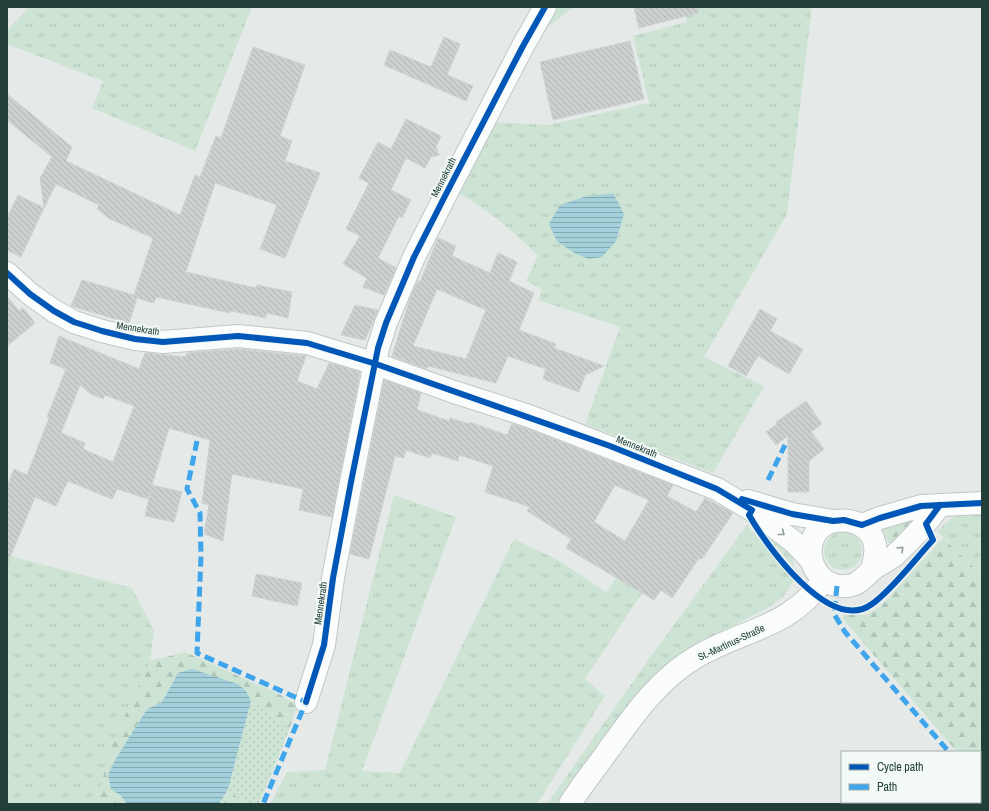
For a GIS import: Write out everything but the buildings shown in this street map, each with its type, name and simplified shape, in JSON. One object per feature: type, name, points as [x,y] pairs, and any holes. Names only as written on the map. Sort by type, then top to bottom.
[{"type":"street","name":"Mennekrath","points":[[306,702],[324,645],[333,578],[378,348],[386,323],[414,257],[523,46],[545,7]]},
{"type":"street","name":"Mennekrath","points":[[7,273],[30,294],[54,311],[74,322],[102,332],[135,339],[163,342],[238,336],[307,342],[376,364],[610,446],[717,489],[730,496],[752,510],[794,542],[810,559]]},
{"type":"street","name":"Mennekrath","points":[[730,496],[792,514],[833,521]]},
{"type":"street","points":[[862,525],[921,506],[982,502]]},
{"type":"street","points":[[872,570],[876,549],[870,533],[862,525],[844,520],[833,521],[824,526],[813,540],[810,559],[814,568],[824,580],[837,586],[848,586],[858,583],[872,570],[894,556],[926,524],[940,505]]},
{"type":"street","name":"St.-Martinus-Straße","points":[[570,804],[643,704],[667,678],[698,656],[788,615],[813,594],[824,580]]},
{"type":"green space","points":[[29,7],[252,7],[195,151],[92,108],[103,81],[7,44],[7,30]]},
{"type":"green space","points":[[552,7],[574,7],[549,26],[544,22]]},
{"type":"green space","points":[[684,7],[812,7],[787,214],[704,357],[764,386],[713,473],[585,424],[620,327],[538,300],[542,289],[526,281],[538,256],[499,220],[455,191],[493,122],[548,125],[649,103],[633,36],[687,22]]},
{"type":"green space","points":[[394,495],[456,517],[362,771],[400,773],[514,539],[560,561],[606,592],[616,578],[642,593],[585,679],[605,696],[537,804],[270,804],[287,772],[325,770]]},
{"type":"green space","points":[[982,511],[982,575],[937,531],[953,517]]},
{"type":"green space","points":[[915,517],[892,543],[889,543],[882,529]]},
{"type":"green space","points":[[756,523],[792,550],[794,567]]},
{"type":"green space","points":[[747,525],[794,580],[784,596],[771,606],[695,646],[559,804],[547,804],[649,659]]},
{"type":"green space","points":[[843,532],[853,535],[859,541],[862,551],[859,561],[853,567],[843,570],[833,567],[827,561],[824,551],[827,541],[833,535]]},
{"type":"green space","points":[[943,538],[982,575],[982,781],[981,751],[956,751],[843,619],[844,615],[866,615],[880,607]]},
{"type":"green space","points":[[7,555],[132,588],[154,631],[150,661],[98,804],[7,804]]},
{"type":"green space","points":[[185,652],[279,694],[297,705],[290,728],[251,701],[246,691],[174,679],[162,702],[147,709],[115,760],[111,789],[121,796],[127,804],[96,804],[111,746],[150,661]]},
{"type":"green space","points":[[251,701],[290,728],[259,804],[245,804],[228,789]]},
{"type":"green space","points":[[228,789],[245,804],[219,804]]},
{"type":"water","points":[[613,193],[624,214],[616,241],[602,257],[589,259],[576,254],[557,241],[549,224],[560,205],[584,197]]},
{"type":"water","points":[[192,669],[238,684],[246,691],[251,701],[228,789],[219,804],[127,804],[121,796],[111,789],[108,775],[115,760],[147,709],[162,702],[178,673]]},
{"type":"marked path","points":[[197,441],[187,489],[200,513],[201,556],[197,653],[306,702],[263,804]]},
{"type":"marked path","points":[[768,480],[785,445]]},
{"type":"marked path","points":[[837,586],[834,614],[845,632],[948,751]]},
{"type":"cycle path","points":[[306,702],[324,645],[333,578],[351,482],[378,348],[386,323],[414,257],[523,46],[545,7]]},
{"type":"cycle path","points":[[7,273],[30,294],[54,311],[74,322],[102,331],[135,339],[163,342],[238,336],[307,343],[376,364],[610,446],[717,489],[752,510],[749,515],[757,529],[784,565],[819,597],[837,607],[855,610],[872,604],[888,591],[933,540],[926,524],[940,505]]},
{"type":"cycle path","points":[[742,499],[792,514],[833,521],[844,520],[862,525],[921,506],[982,503]]}]
